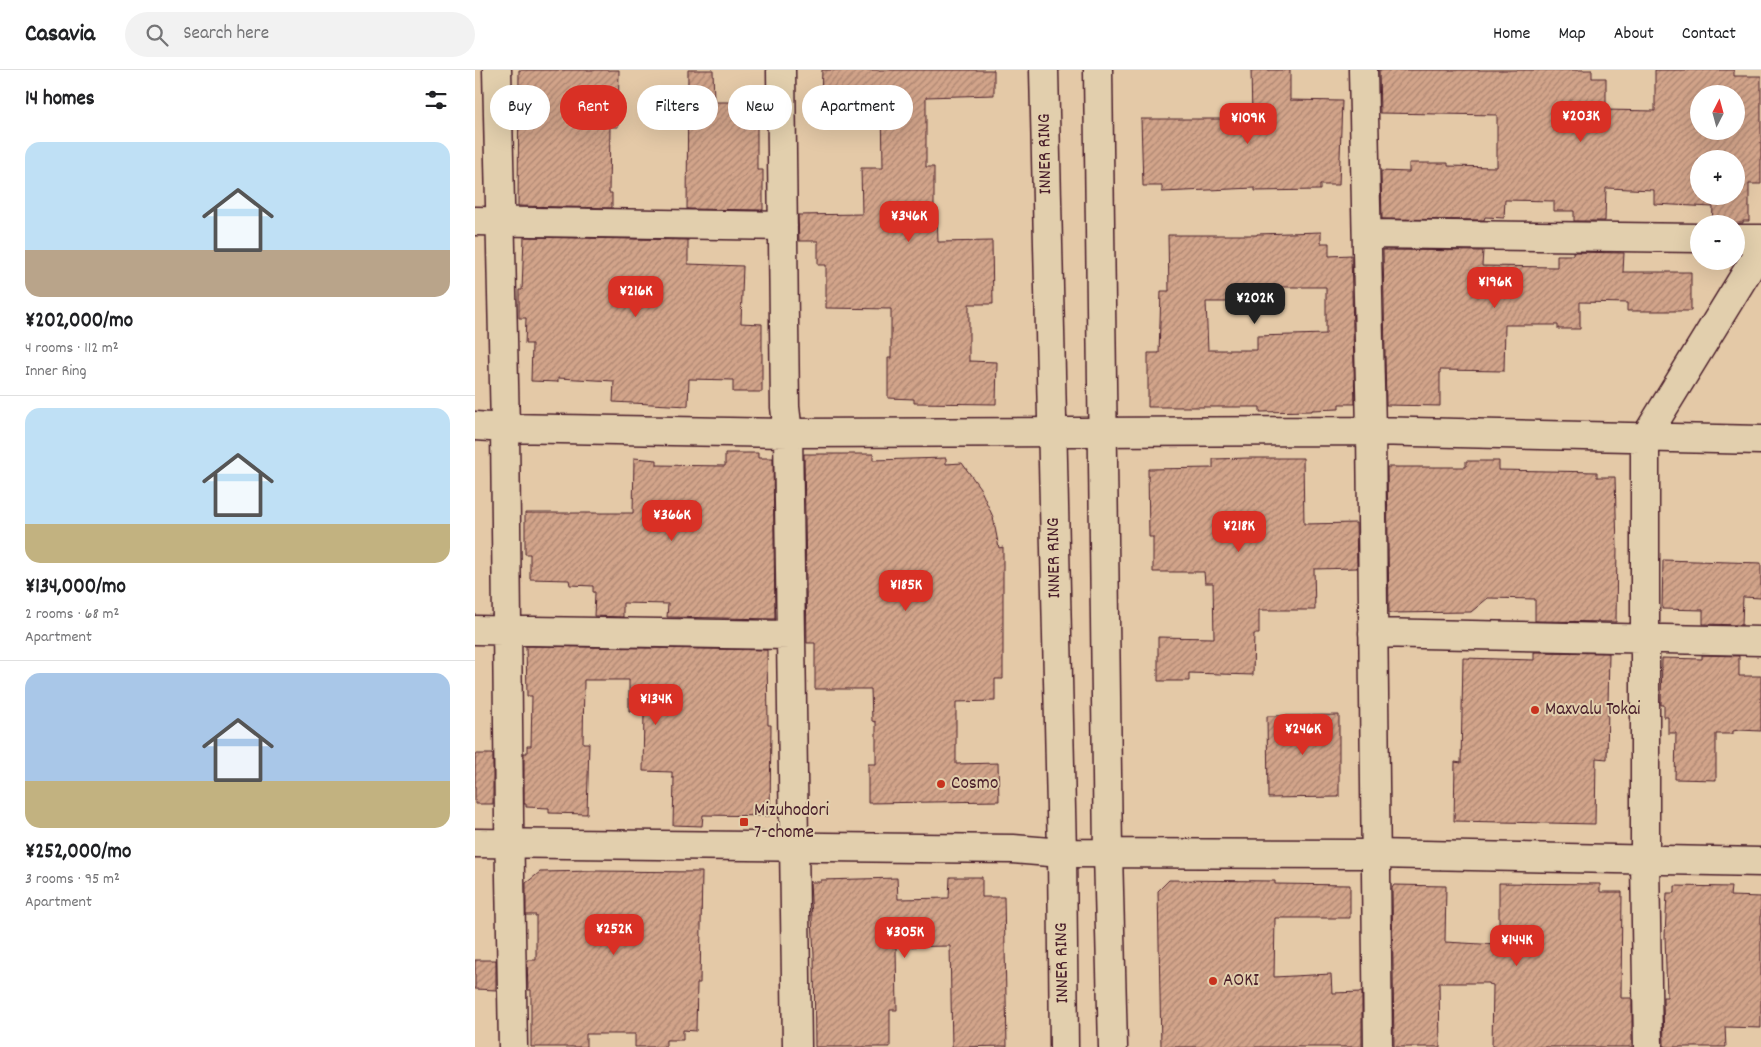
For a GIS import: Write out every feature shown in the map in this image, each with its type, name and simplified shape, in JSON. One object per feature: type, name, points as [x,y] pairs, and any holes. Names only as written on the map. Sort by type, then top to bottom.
[{"type":"street","points":[[497,70],[488,221],[505,428],[513,1047]]},
{"type":"street","points":[[781,70],[785,407],[788,433],[797,1047]]},
{"type":"street","name":"INNER RING","points":[[1044,70],[1062,853],[1064,1047]]},
{"type":"street","points":[[1098,70],[1108,853],[1113,1047]]},
{"type":"street","points":[[1363,70],[1371,431],[1378,1047]]},
{"type":"street","points":[[488,221],[783,226]]},
{"type":"street","points":[[1367,234],[1690,238]]},
{"type":"street","points":[[1745,239],[1761,239]]},
{"type":"street","points":[[1648,1047],[1645,861],[1645,438],[1761,249]]},
{"type":"street","points":[[475,426],[788,433],[1371,431],[1761,440]]},
{"type":"street","points":[[475,630],[791,635]]},
{"type":"street","points":[[1373,633],[1761,642]]},
{"type":"street","points":[[475,843],[1013,848],[1062,853],[1375,854],[1761,862]]},
{"type":"building","points":[[519,70],[619,70],[619,85],[560,85],[560,130],[610,130],[609,193],[612,193],[612,208],[518,206],[519,130],[550,130],[550,85],[519,85]]},
{"type":"building","points":[[688,70],[713,70],[713,85],[688,85]]},
{"type":"building","points":[[822,70],[994,70],[994,95],[926,97],[926,167],[934,167],[934,209],[937,209],[938,242],[992,241],[993,304],[969,304],[969,361],[997,362],[996,404],[914,403],[914,399],[888,398],[888,358],[891,358],[891,309],[826,308],[826,265],[818,265],[818,241],[799,241],[798,215],[862,214],[861,168],[883,168],[882,130],[913,130],[913,85],[821,85]]},
{"type":"building","points":[[1251,70],[1290,70],[1290,100],[1342,101],[1339,185],[1320,185],[1320,190],[1255,191],[1255,188],[1162,192],[1162,186],[1143,186],[1141,119],[1252,119]]},
{"type":"building","points":[[1379,70],[1592,70],[1592,78],[1606,78],[1606,110],[1655,111],[1655,70],[1734,70],[1734,76],[1761,76],[1761,184],[1749,184],[1749,221],[1745,221],[1745,215],[1713,215],[1713,207],[1654,204],[1654,190],[1606,188],[1605,221],[1574,221],[1574,211],[1554,211],[1554,201],[1505,200],[1504,218],[1485,217],[1484,220],[1382,219],[1381,171],[1409,172],[1409,163],[1448,163],[1448,166],[1497,167],[1497,115],[1380,113]]},
{"type":"building","points":[[718,102],[728,102],[728,130],[757,130],[757,170],[763,170],[763,210],[687,209],[688,130],[718,130]]},
{"type":"building","points":[[1321,232],[1321,243],[1329,243],[1329,256],[1351,255],[1355,404],[1339,404],[1339,409],[1260,412],[1260,407],[1148,407],[1148,353],[1159,353],[1161,291],[1169,291],[1168,235]],"holes":[[[1254,287],[1326,287],[1326,334],[1257,336],[1257,350],[1208,350],[1206,302],[1254,302]]]},
{"type":"building","points":[[524,237],[688,240],[688,264],[743,266],[741,323],[762,324],[762,392],[733,392],[733,380],[689,379],[688,406],[613,402],[614,381],[558,378],[558,382],[531,381],[532,344],[525,344],[526,318],[519,318],[519,290],[522,290]]},
{"type":"building","points":[[1383,250],[1483,251],[1482,266],[1557,267],[1557,255],[1573,255],[1573,252],[1624,253],[1623,272],[1691,272],[1691,311],[1627,311],[1627,303],[1580,302],[1580,329],[1558,329],[1558,325],[1505,325],[1504,371],[1440,370],[1440,406],[1386,405]]},
{"type":"building","points":[[725,453],[758,453],[758,458],[773,458],[775,619],[667,617],[668,604],[623,603],[623,617],[594,616],[595,592],[593,592],[593,586],[570,585],[569,580],[530,579],[530,554],[525,554],[525,513],[633,513],[634,458],[657,460],[657,465],[725,466]]},
{"type":"building","points":[[804,454],[873,454],[873,460],[946,458],[946,464],[962,463],[980,488],[993,517],[999,548],[1003,547],[1003,679],[995,679],[995,701],[956,702],[956,764],[998,763],[999,801],[868,803],[868,764],[876,764],[876,722],[872,721],[871,689],[815,689],[815,643],[807,643]]},
{"type":"building","points":[[1303,458],[1304,524],[1356,523],[1357,568],[1314,569],[1315,610],[1259,610],[1259,634],[1254,634],[1253,675],[1189,673],[1189,681],[1158,681],[1158,637],[1214,638],[1213,583],[1205,583],[1204,572],[1153,572],[1153,537],[1149,537],[1148,469],[1213,468],[1213,459]]},
{"type":"building","points":[[1466,461],[1499,461],[1499,470],[1597,472],[1597,477],[1615,477],[1617,547],[1616,622],[1535,621],[1535,599],[1488,598],[1471,612],[1389,613],[1387,467],[1466,467]]},
{"type":"building","points":[[1663,560],[1761,563],[1761,598],[1743,597],[1742,625],[1703,624],[1703,610],[1662,609]]},
{"type":"building","points":[[526,646],[767,650],[768,725],[771,725],[770,816],[703,815],[702,826],[673,825],[674,778],[672,778],[672,772],[643,771],[644,712],[629,711],[629,680],[584,680],[583,743],[589,743],[587,814],[549,813],[549,808],[526,807],[526,804],[524,804],[524,753],[527,753],[527,746],[531,746],[532,696],[527,696]]},
{"type":"building","name":"Maxvalu Tokai","points":[[1534,652],[1609,653],[1607,759],[1596,758],[1595,824],[1454,821],[1455,762],[1461,763],[1463,658],[1534,660]]},
{"type":"building","points":[[1702,655],[1739,656],[1739,676],[1761,676],[1761,731],[1739,730],[1733,731],[1733,734],[1716,734],[1716,780],[1675,779],[1676,733],[1668,733],[1668,717],[1664,717],[1664,705],[1661,705],[1662,658],[1702,659]]},
{"type":"building","points":[[1339,715],[1339,797],[1268,798],[1267,716]]},
{"type":"building","points":[[475,754],[493,754],[493,804],[475,804]]},
{"type":"building","points":[[540,872],[702,872],[700,983],[697,983],[696,1031],[683,1030],[683,1040],[666,1040],[666,1047],[635,1047],[635,1034],[586,1034],[586,1047],[531,1047],[531,990],[528,990],[527,960],[536,960],[536,915],[526,915],[526,883]]},
{"type":"building","points":[[950,877],[982,877],[982,897],[1004,897],[1007,1046],[952,1047],[950,946],[896,947],[897,1010],[890,1010],[890,1047],[815,1047],[814,955],[810,882],[897,878],[898,899],[949,898]]},
{"type":"building","points":[[1169,880],[1275,881],[1275,884],[1350,885],[1350,918],[1275,918],[1274,977],[1331,974],[1332,993],[1362,992],[1362,1047],[1161,1047],[1158,891]]},
{"type":"building","points":[[1499,883],[1600,884],[1600,892],[1622,892],[1621,998],[1632,998],[1632,1047],[1492,1047],[1493,985],[1489,983],[1439,983],[1440,1047],[1394,1047],[1392,888],[1394,885],[1446,886],[1445,942],[1499,945]]},
{"type":"building","points":[[1675,886],[1731,887],[1730,896],[1761,897],[1761,1028],[1725,1027],[1726,1047],[1664,1047],[1663,997],[1667,997],[1665,936],[1667,893],[1675,893]]},
{"type":"building","points":[[475,960],[496,960],[496,990],[475,989]]},
{"type":"place","name":"Maxvalu Tokai","points":[[1535,710]]},
{"type":"place","name":"Cosmo","points":[[941,784]]},
{"type":"place","name":"Mizuhodori 7-chome","points":[[744,822]]},
{"type":"place","name":"AOKI","points":[[1213,981]]}]
